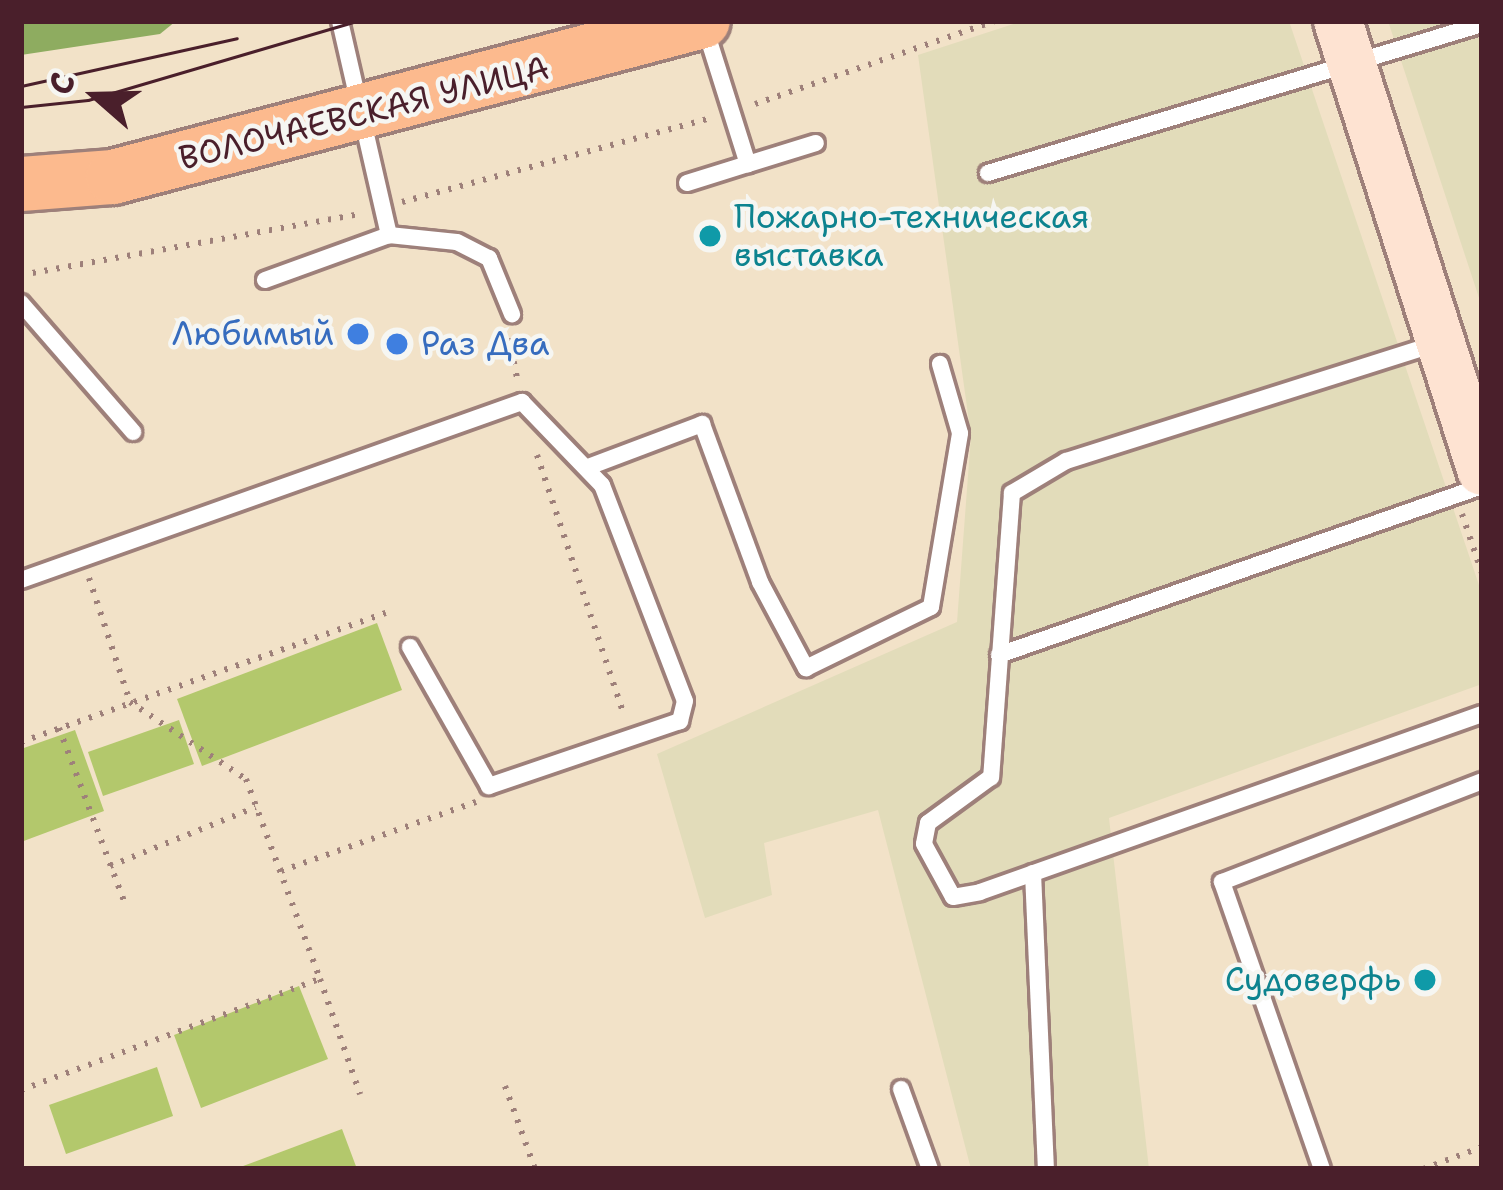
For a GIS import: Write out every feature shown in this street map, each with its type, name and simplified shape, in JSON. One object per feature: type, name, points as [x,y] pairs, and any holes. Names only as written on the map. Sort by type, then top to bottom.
[{"type":"main road","name":"ВОЛОЧАЕВСКАЯ УЛИЦА","points":[[21,184],[113,177],[703,21]]},
{"type":"street","points":[[1344,39],[1482,471]]},
{"type":"lane","points":[[340,21],[357,116],[388,235]]},
{"type":"lane","points":[[703,21],[748,164]]},
{"type":"lane","points":[[988,173],[1344,39],[1482,24]]},
{"type":"lane","points":[[687,183],[816,143]]},
{"type":"lane","points":[[265,280],[388,235],[457,242],[489,259],[512,314]]},
{"type":"lane","points":[[21,303],[133,432]]},
{"type":"lane","points":[[1441,342],[1029,477],[1012,494],[991,777],[928,823],[924,844],[953,897],[1034,873],[1482,714]]},
{"type":"lane","points":[[591,466],[702,424],[760,582],[806,668],[931,608],[960,433],[940,364]]},
{"type":"lane","points":[[21,580],[522,401],[591,466],[685,701],[680,721],[489,786],[410,647]]},
{"type":"lane","points":[[999,655],[1482,486]]},
{"type":"lane","points":[[1322,1169],[1222,882],[1482,781]]},
{"type":"lane","points":[[1034,873],[1046,1169]]},
{"type":"lane","points":[[901,1089],[930,1169]]},
{"type":"path","points":[[21,275],[189,240],[283,236],[732,112],[995,21]]},
{"type":"path","points":[[541,471],[625,730]]},
{"type":"path","points":[[82,558],[130,702],[246,779],[360,1094]]},
{"type":"path","points":[[21,742],[386,613]]},
{"type":"path","points":[[59,728],[125,904]]},
{"type":"path","points":[[281,871],[480,801]]},
{"type":"path","points":[[110,866],[256,807]]},
{"type":"path","points":[[21,1090],[320,979]]},
{"type":"path","points":[[505,1086],[535,1169]]},
{"type":"path","points":[[1423,1169],[1482,1148]]},
{"type":"shaded area","points":[[1023,21],[1289,21],[1482,594],[1482,684],[1109,818],[1149,1169],[971,1169],[878,810],[764,843],[772,895],[705,918],[657,754],[957,622],[971,436],[918,55]]},
{"type":"shaded area","points":[[1388,21],[1482,21],[1482,307]]},
{"type":"green space","points":[[21,21],[176,21],[160,34],[21,55]]},
{"type":"green space","points":[[377,623],[402,690],[202,766],[177,699]]},
{"type":"green space","points":[[179,720],[194,764],[103,796],[88,752]]},
{"type":"green space","points":[[75,730],[104,811],[21,842],[21,749]]},
{"type":"green space","points":[[299,986],[328,1059],[201,1108],[174,1035]]},
{"type":"green space","points":[[157,1067],[173,1116],[66,1154],[49,1105]]},
{"type":"green space","points":[[342,1129],[357,1169],[235,1169]]},
{"type":"tram line","points":[[21,107],[88,100],[356,21]]},
{"type":"tram line","points":[[21,86],[237,38]]},
{"type":"place","name":"Пожарно-техническая выставка","points":[[710,236]]},
{"type":"place","name":"Любимый","points":[[358,334]]},
{"type":"place","name":"Раз Два","points":[[397,344]]},
{"type":"place","name":"Судоверфь","points":[[1425,980]]}]
